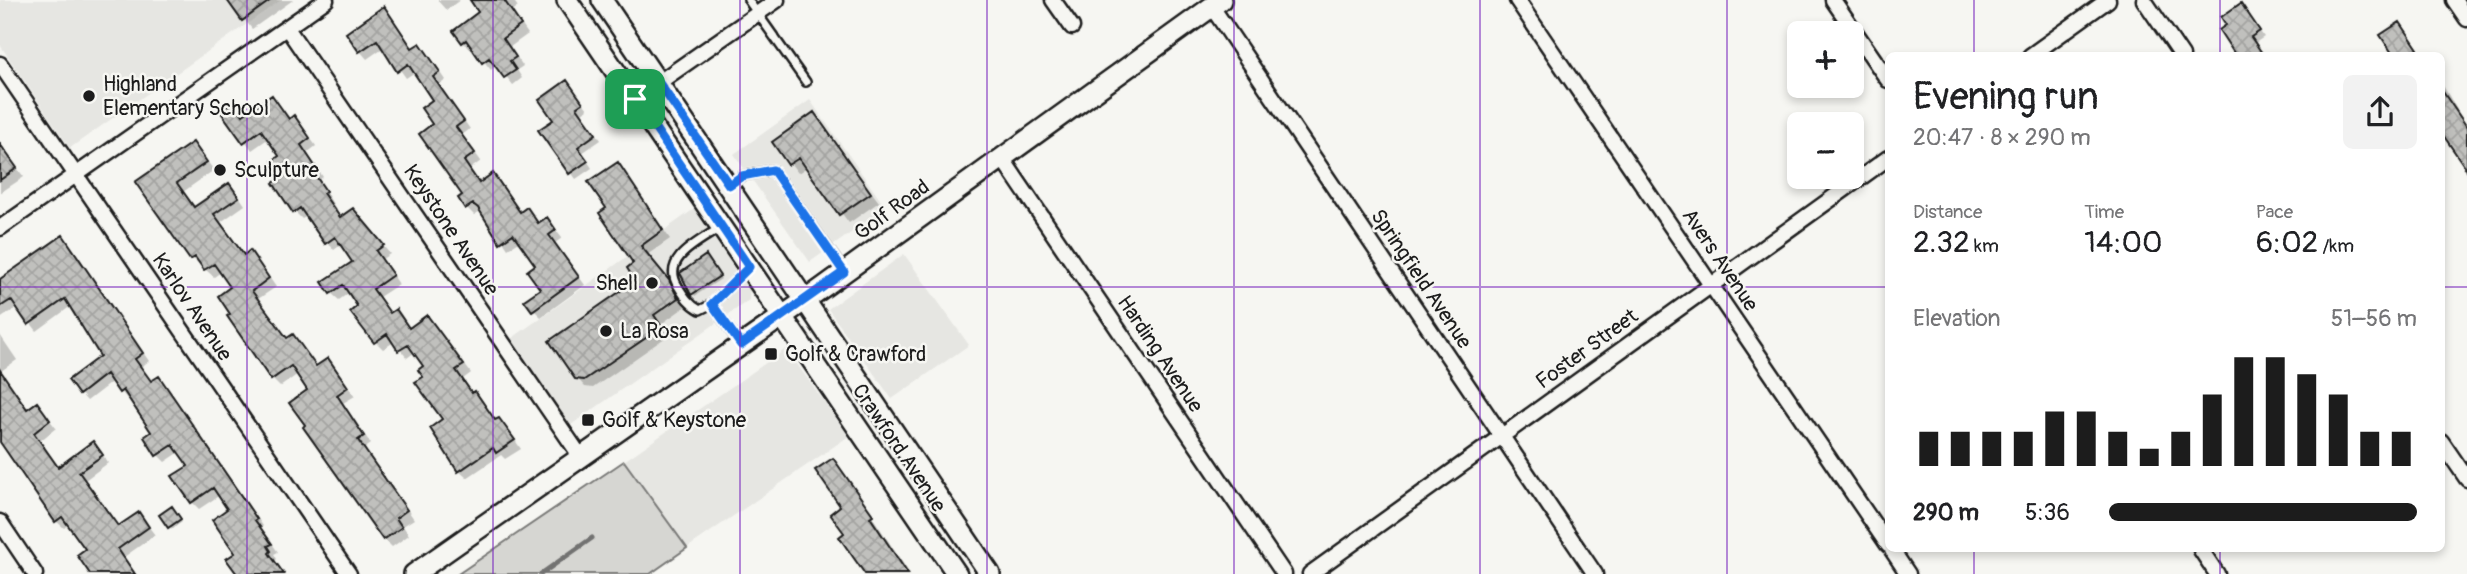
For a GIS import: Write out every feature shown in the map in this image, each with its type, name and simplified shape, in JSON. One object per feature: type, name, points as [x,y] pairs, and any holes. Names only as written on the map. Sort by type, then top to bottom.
[{"type":"main road","name":"Crawford Avenue","points":[[567,0],[957,574]]},
{"type":"main road","name":"Crawford Avenue","points":[[601,0],[807,299],[990,574]]},
{"type":"main road","name":"Golf Road","points":[[418,573],[807,299],[1217,4]]},
{"type":"street","points":[[0,228],[326,0]]},
{"type":"street","points":[[635,99],[777,0]]},
{"type":"street","points":[[1053,0],[1072,27]]},
{"type":"street","name":"Avers Avenue","points":[[1517,0],[1885,541]]},
{"type":"street","points":[[1833,0],[1885,76]]},
{"type":"street","points":[[2036,52],[2108,0]]},
{"type":"street","points":[[2144,0],[2179,52]]},
{"type":"street","points":[[2454,0],[2467,19]]},
{"type":"street","name":"Springfield Avenue","points":[[1217,4],[1595,574]]},
{"type":"street","name":"Keystone Avenue","points":[[287,28],[581,457]]},
{"type":"street","name":"Karlov Avenue","points":[[0,64],[349,574]]},
{"type":"street","name":"Harding Avenue","points":[[1002,158],[1284,574]]},
{"type":"street","name":"Foster Street","points":[[1310,574],[1885,160]]},
{"type":"street","points":[[2445,447],[2467,479]]},
{"type":"street","points":[[0,522],[36,574]]},
{"type":"street","points":[[1893,552],[1908,574]]},
{"type":"street","points":[[2202,552],[2217,574]]},
{"type":"lane","points":[[748,0],[806,82]]},
{"type":"lane","points":[[729,185],[742,176],[773,170],[844,272]]},
{"type":"lane","points":[[722,227],[672,265],[671,272],[693,306],[700,310],[712,304],[749,267]]},
{"type":"lane","points":[[712,304],[741,345]]},
{"type":"shaded area","name":"Highland Elementary School","points":[[0,0],[281,0],[70,148],[0,45]]},
{"type":"shaded area","points":[[810,100],[886,208],[810,262],[734,154]]},
{"type":"shaded area","points":[[697,207],[750,284],[749,300],[561,432],[501,346]]},
{"type":"shaded area","points":[[904,254],[969,345],[892,399],[828,309]]},
{"type":"shaded area","points":[[786,349],[849,436],[687,548],[624,461]]},
{"type":"shaded area","points":[[624,461],[687,548],[650,574],[458,574]]},
{"type":"building","points":[[227,0],[271,0],[242,21]]},
{"type":"building","points":[[470,0],[504,0],[521,25],[503,38],[516,57],[510,61],[516,70],[504,78],[489,58],[482,63],[466,40],[462,43],[453,31],[478,12]]},
{"type":"building","points":[[2241,3],[2260,31],[2251,37],[2261,52],[2233,52],[2219,30],[2226,25],[2221,17]]},
{"type":"building","points":[[384,6],[412,48],[420,43],[440,72],[433,77],[464,121],[456,127],[475,153],[464,161],[479,183],[493,173],[520,212],[527,207],[538,223],[547,217],[556,230],[549,235],[579,277],[532,311],[524,300],[540,289],[527,271],[535,265],[513,234],[500,243],[478,208],[473,204],[465,209],[458,198],[462,195],[419,134],[432,124],[421,108],[432,100],[408,64],[397,72],[377,40],[359,52],[346,33]]},
{"type":"building","points":[[2400,22],[2418,49],[2414,52],[2391,52],[2380,35]]},
{"type":"building","points":[[567,80],[583,103],[577,107],[596,134],[578,147],[588,161],[569,174],[538,130],[553,120],[539,100]]},
{"type":"building","points":[[272,95],[289,119],[294,115],[310,138],[301,145],[317,169],[313,172],[326,191],[323,193],[340,217],[353,208],[384,245],[376,251],[393,275],[373,289],[390,313],[396,309],[409,328],[427,315],[464,365],[456,370],[472,393],[475,391],[495,420],[499,418],[515,440],[496,453],[493,448],[458,472],[430,428],[442,419],[415,382],[423,377],[418,370],[423,366],[408,345],[398,351],[387,334],[374,343],[350,312],[357,306],[343,285],[330,294],[322,282],[352,262],[335,237],[325,244],[300,208],[293,213],[273,183],[283,177],[272,161],[279,156],[261,130],[243,143],[220,111],[234,101],[243,115]]},
{"type":"building","points":[[2445,95],[2467,127],[2467,170],[2445,138]]},
{"type":"building","points":[[814,112],[871,193],[839,215],[799,158],[788,165],[772,142]]},
{"type":"building","points":[[193,142],[207,162],[177,183],[194,207],[229,183],[239,197],[214,214],[244,255],[250,250],[269,278],[252,291],[287,338],[293,334],[316,366],[328,358],[348,387],[337,395],[364,436],[358,440],[407,510],[396,518],[402,527],[383,540],[289,403],[307,390],[291,366],[271,380],[227,316],[230,314],[218,296],[230,287],[214,264],[204,270],[195,257],[190,260],[135,182]]},
{"type":"building","points":[[0,144],[17,168],[0,180]]},
{"type":"building","points":[[618,162],[663,230],[641,246],[669,280],[678,298],[654,315],[662,327],[584,380],[575,379],[549,341],[635,281],[627,268],[633,263],[599,213],[606,208],[588,182]]},
{"type":"building","points":[[63,235],[143,353],[135,359],[151,381],[159,376],[257,519],[255,520],[272,544],[268,546],[271,551],[269,553],[284,574],[237,574],[226,559],[235,553],[212,520],[227,509],[213,488],[191,503],[172,476],[188,466],[173,445],[156,456],[144,437],[151,432],[123,390],[119,393],[106,374],[79,395],[68,380],[100,356],[65,299],[28,325],[11,300],[0,307],[0,279]]},
{"type":"building","name":"Shell","points":[[706,255],[720,276],[691,295],[680,273]]},
{"type":"building","points":[[0,370],[27,409],[37,402],[50,420],[34,433],[58,467],[93,441],[103,455],[79,472],[118,526],[139,512],[149,527],[118,549],[135,574],[90,574],[77,555],[85,549],[62,517],[55,522],[0,442]]},
{"type":"building","points":[[833,458],[873,515],[870,517],[908,574],[865,574],[839,537],[844,533],[830,514],[840,506],[815,470]]},
{"type":"building","points":[[172,506],[181,519],[168,528],[159,515]]},
{"type":"waterway","points":[[541,574],[592,538]]},
{"type":"place","name":"Highland Elementary School","points":[[89,96]]},
{"type":"place","name":"Sculpture","points":[[220,170]]},
{"type":"place","name":"Shell","points":[[652,283]]},
{"type":"place","name":"La Rosa","points":[[606,331]]},
{"type":"place","name":"Golf & Crawford","points":[[771,354]]},
{"type":"place","name":"Golf & Keystone","points":[[588,420]]},
{"type":"route","points":[[659,83],[729,185],[742,176],[773,170],[844,272],[741,345],[712,304],[731,282],[749,267],[635,99],[659,83]]}]
